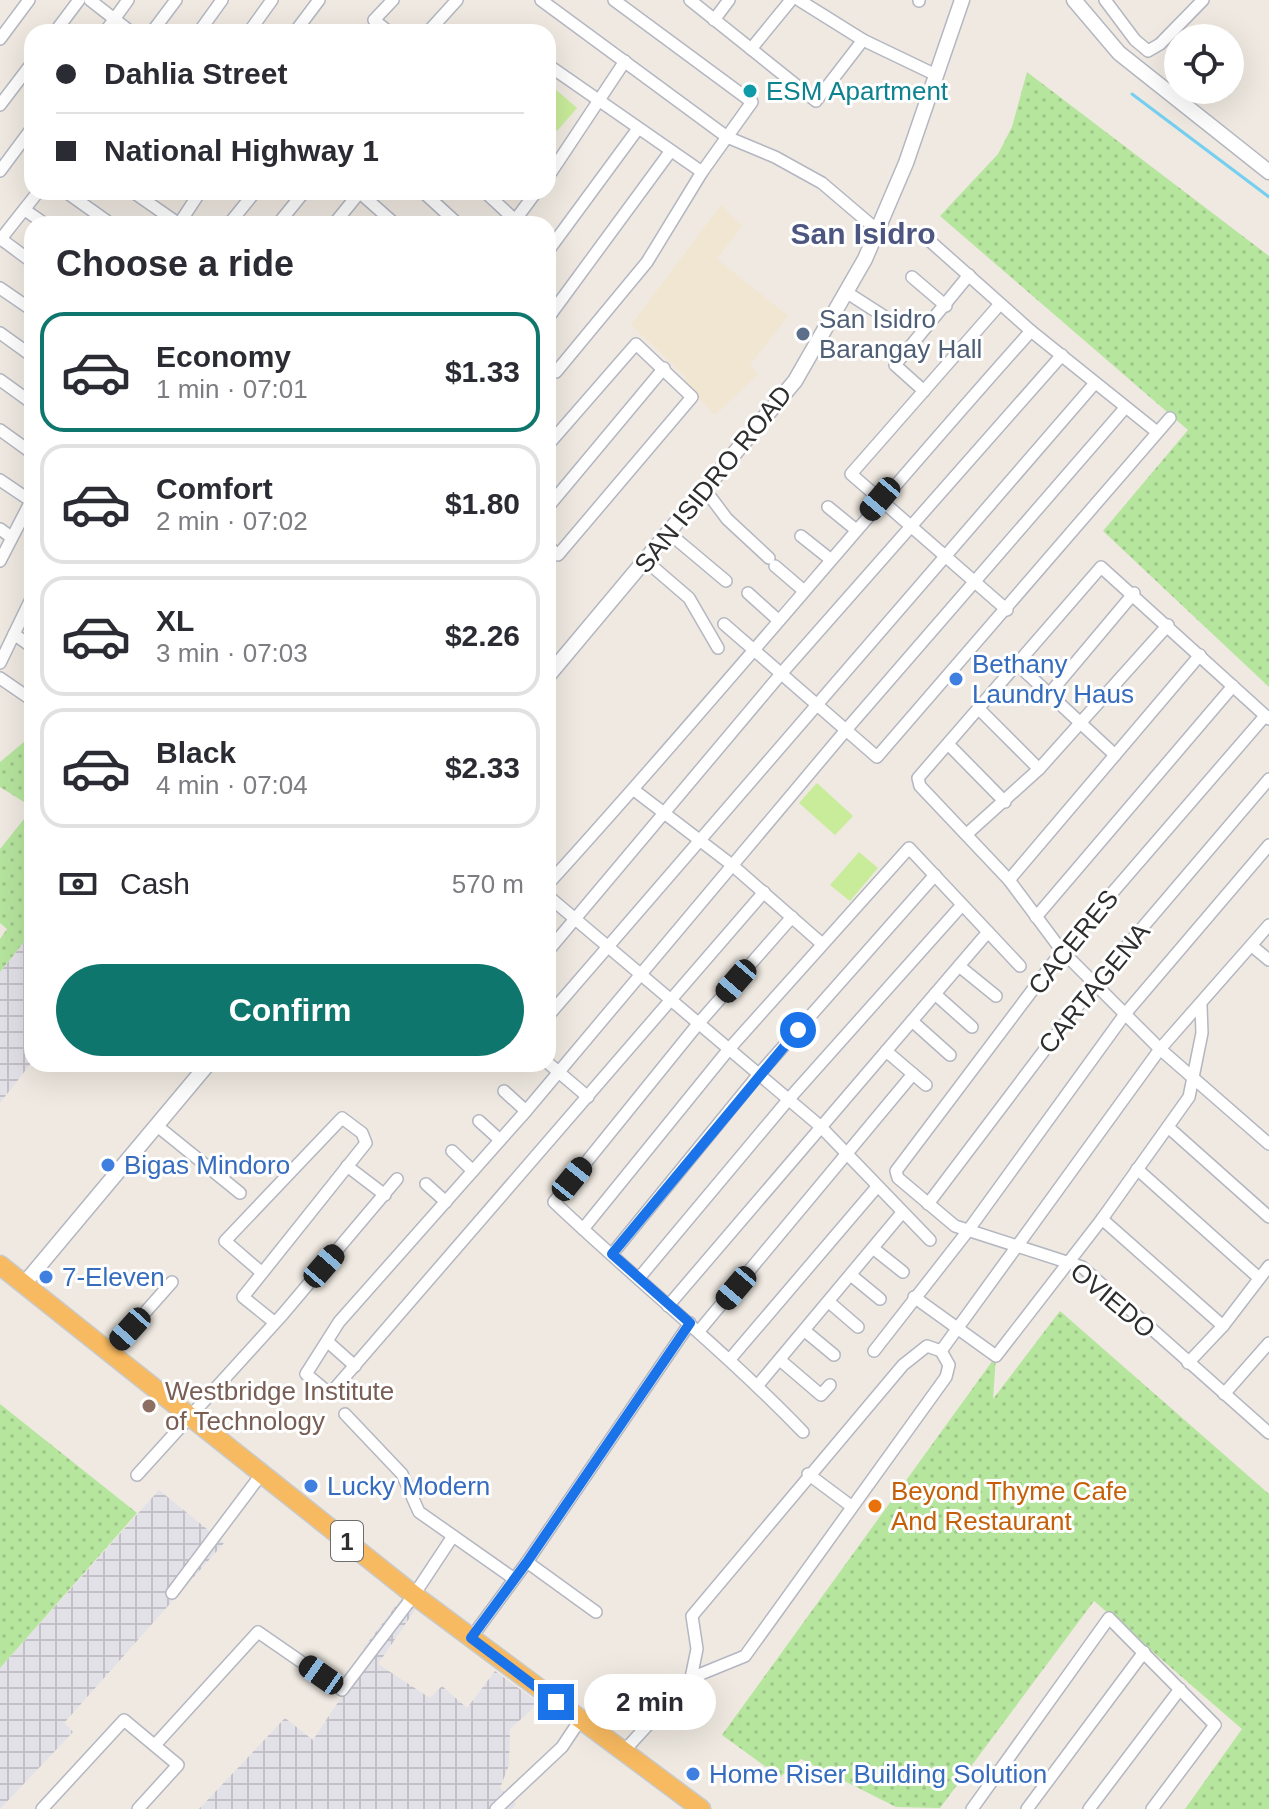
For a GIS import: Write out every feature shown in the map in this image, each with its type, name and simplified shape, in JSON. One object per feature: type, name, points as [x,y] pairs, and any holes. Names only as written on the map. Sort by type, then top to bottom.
[{"type":"highway","name":"1","points":[[0,1265],[414,1595],[701,1809]]},
{"type":"street","points":[[0,39],[29,0]]},
{"type":"street","points":[[61,24],[79,0]]},
{"type":"street","points":[[90,0],[122,24]]},
{"type":"street","points":[[111,24],[128,0]]},
{"type":"street","points":[[158,24],[176,0]]},
{"type":"street","points":[[205,24],[222,0]]},
{"type":"street","points":[[255,24],[272,0]]},
{"type":"street","points":[[301,24],[319,0]]},
{"type":"street","points":[[379,24],[374,20],[393,0]]},
{"type":"street","points":[[435,24],[457,0]]},
{"type":"street","points":[[541,0],[727,137],[775,157],[822,183],[876,229]]},
{"type":"street","points":[[556,372],[647,262],[702,172],[752,102],[614,0]]},
{"type":"street","points":[[690,0],[816,101],[863,40]]},
{"type":"street","points":[[714,20],[729,0]]},
{"type":"street","points":[[751,49],[791,0]]},
{"type":"street","points":[[799,0],[863,40],[936,75]]},
{"type":"street","name":"SAN ISIDRO ROAD","points":[[556,667],[795,381],[865,259],[906,163],[962,0]]},
{"type":"street","points":[[1074,0],[1128,62],[1269,172]]},
{"type":"street","points":[[1107,1],[1135,40],[1148,51],[1160,44],[1203,0]]},
{"type":"street","points":[[556,165],[625,61]]},
{"type":"street","points":[[556,70],[637,130],[702,172]]},
{"type":"street","points":[[0,105],[24,74]]},
{"type":"street","points":[[556,240],[637,130]]},
{"type":"street","points":[[0,171],[24,139]]},
{"type":"street","points":[[556,307],[670,152]]},
{"type":"street","points":[[24,256],[0,240],[32,200]]},
{"type":"street","points":[[77,200],[100,216]]},
{"type":"street","points":[[144,200],[168,216]]},
{"type":"street","points":[[236,216],[248,200]]},
{"type":"street","points":[[284,216],[298,200]]},
{"type":"street","points":[[340,216],[354,200]]},
{"type":"street","points":[[369,200],[386,216]]},
{"type":"street","points":[[432,200],[449,216]]},
{"type":"street","points":[[493,200],[508,216]]},
{"type":"street","points":[[25,210],[34,216]]},
{"type":"street","points":[[931,242],[1031,331],[1157,432]]},
{"type":"street","points":[[924,391],[895,365],[969,275]]},
{"type":"street","points":[[912,277],[946,306]]},
{"type":"street","points":[[0,288],[24,304]]},
{"type":"street","points":[[846,292],[885,317]]},
{"type":"street","points":[[1000,304],[851,474],[1007,610]]},
{"type":"street","points":[[556,875],[634,790],[880,499],[1031,331]]},
{"type":"street","points":[[0,333],[24,350]]},
{"type":"street","points":[[556,431],[636,344],[692,397],[558,555],[556,553]]},
{"type":"street","points":[[556,942],[780,675],[1062,355]]},
{"type":"street","points":[[556,497],[664,368]]},
{"type":"street","points":[[0,380],[24,397]]},
{"type":"street","points":[[556,1007],[815,703],[1095,383]]},
{"type":"street","points":[[556,1064],[641,973],[846,730],[1125,408]]},
{"type":"street","points":[[724,624],[877,757],[1170,418]]},
{"type":"street","points":[[0,430],[24,447]]},
{"type":"street","points":[[0,480],[24,495]]},
{"type":"street","points":[[706,491],[727,519],[803,590]]},
{"type":"street","points":[[828,507],[855,529]]},
{"type":"street","points":[[0,561],[24,513]]},
{"type":"street","points":[[0,529],[11,537]]},
{"type":"street","points":[[670,534],[726,581]]},
{"type":"street","points":[[801,536],[830,559]]},
{"type":"street","points":[[646,561],[689,598],[718,648]]},
{"type":"street","points":[[1267,718],[1134,593],[1101,567],[918,778],[920,786],[968,833],[1009,880],[1062,951],[1160,1049],[1269,1144]]},
{"type":"street","points":[[748,593],[778,620]]},
{"type":"street","points":[[1050,693],[1134,593]]},
{"type":"street","points":[[0,663],[24,613]]},
{"type":"street","points":[[968,833],[1039,769],[1168,625]]},
{"type":"street","points":[[14,634],[24,641]]},
{"type":"street","points":[[1009,880],[1200,655]]},
{"type":"street","points":[[1018,665],[1115,755]]},
{"type":"street","points":[[0,678],[24,694]]},
{"type":"street","points":[[1036,917],[1233,686]]},
{"type":"street","points":[[980,710],[1039,769]]},
{"type":"street","name":"CACERES","points":[[898,1178],[896,1171],[1062,951],[1267,718]]},
{"type":"street","points":[[949,745],[1005,802]]},
{"type":"street","name":"CARTAGENA","points":[[928,1204],[1096,982],[1269,779]]},
{"type":"street","points":[[634,790],[732,865],[821,943]]},
{"type":"street","points":[[874,1351],[967,1232],[1125,1014],[1269,845]]},
{"type":"street","points":[[583,1229],[729,1049],[909,848],[1020,966]]},
{"type":"street","points":[[612,1254],[759,1074],[935,875]]},
{"type":"street","points":[[550,1072],[526,1111],[339,1322],[306,1374],[330,1394],[764,892]]},
{"type":"street","points":[[556,903],[820,1126],[901,1214],[930,1240]]},
{"type":"street","points":[[639,1278],[788,1100],[962,905]]},
{"type":"street","points":[[792,917],[698,1024],[554,1202],[668,1306],[731,1358],[803,1432]]},
{"type":"street","points":[[941,1351],[1160,1049],[1201,1006],[1269,925]]},
{"type":"street","points":[[668,1306],[988,932]]},
{"type":"street","points":[[1252,946],[1269,960]]},
{"type":"street","points":[[959,966],[996,996]]},
{"type":"street","points":[[935,994],[972,1027]]},
{"type":"street","points":[[914,1297],[996,1356],[1102,1219],[1189,1097],[1202,1033],[1201,1006]]},
{"type":"street","points":[[912,1021],[950,1055]]},
{"type":"street","points":[[886,1051],[926,1085]]},
{"type":"street","points":[[556,1070],[588,1097]]},
{"type":"street","points":[[24,1284],[201,1072]]},
{"type":"street","points":[[471,1638],[694,1327],[848,1156],[913,1074]]},
{"type":"street","points":[[504,1091],[526,1111]]},
{"type":"street","points":[[261,1272],[225,1241],[342,1118],[362,1133],[366,1143],[243,1297],[274,1322]]},
{"type":"street","points":[[479,1121],[500,1140]]},
{"type":"street","points":[[156,1125],[240,1193]]},
{"type":"street","points":[[1168,1127],[1269,1217]]},
{"type":"street","points":[[452,1151],[473,1171]]},
{"type":"street","points":[[347,1166],[385,1195]]},
{"type":"street","points":[[1137,1169],[1259,1278]]},
{"type":"street","name":"OVIEDO","points":[[898,1178],[967,1232],[1068,1260],[1082,1267],[1188,1363],[1267,1427]]},
{"type":"street","points":[[137,1475],[397,1179]]},
{"type":"street","points":[[426,1184],[446,1202]]},
{"type":"street","points":[[731,1358],[876,1188]]},
{"type":"street","points":[[758,1385],[901,1214]]},
{"type":"street","points":[[1102,1219],[1223,1326]]},
{"type":"street","points":[[874,1249],[903,1272]]},
{"type":"street","points":[[1188,1363],[1223,1326],[1269,1266]]},
{"type":"street","points":[[852,1276],[880,1299]]},
{"type":"street","points":[[109,1353],[172,1282]]},
{"type":"street","points":[[829,1302],[858,1327]]},
{"type":"street","points":[[805,1331],[834,1355]]},
{"type":"street","points":[[328,1342],[355,1366]]},
{"type":"street","points":[[1224,1394],[1269,1343]]},
{"type":"street","points":[[623,1752],[691,1678],[719,1664],[745,1656],[946,1377],[949,1365],[941,1351],[927,1346],[916,1352],[808,1474],[692,1616],[697,1649],[691,1678]]},
{"type":"street","points":[[780,1360],[821,1395],[830,1385]]},
{"type":"street","points":[[345,1414],[402,1474],[419,1512],[513,1578]]},
{"type":"street","points":[[172,1593],[263,1472]]},
{"type":"street","points":[[808,1474],[851,1506]]},
{"type":"street","points":[[155,1745],[258,1632],[342,1690],[414,1595],[453,1536]]},
{"type":"street","points":[[527,1562],[596,1612]]},
{"type":"street","points":[[972,1809],[1108,1619],[1113,1619],[1215,1725],[1152,1809]]},
{"type":"street","points":[[697,1649],[719,1664]]},
{"type":"street","points":[[1027,1809],[1144,1652]]},
{"type":"street","points":[[1089,1809],[1180,1689]]},
{"type":"street","points":[[42,1809],[124,1720],[178,1765],[138,1809]]},
{"type":"street","points":[[496,1809],[562,1747],[580,1720]]},
{"type":"shaded area","points":[[721,205],[742,226],[717,259],[788,316],[750,365],[758,374],[715,415],[684,383],[686,377],[631,325]]},
{"type":"shaded area","points":[[24,942],[24,1072],[0,1103],[0,972]]},
{"type":"shaded area","points":[[159,1490],[224,1543],[64,1723],[73,1732],[0,1809],[0,1668]]},
{"type":"shaded area","points":[[401,1599],[415,1610],[378,1664],[430,1698],[442,1686],[467,1708],[495,1671],[539,1703],[510,1729],[509,1765],[500,1788],[516,1804],[512,1809],[199,1809],[285,1718],[313,1740],[370,1654],[363,1649]]},
{"type":"green space","points":[[1027,72],[1269,256],[1269,687],[1103,531],[1188,430],[940,216],[998,154],[1012,127]]},
{"type":"green space","points":[[556,90],[577,108],[556,130]]},
{"type":"green space","points":[[24,742],[24,802],[0,787],[0,762]]},
{"type":"green space","points":[[817,783],[853,816],[835,835],[799,803]]},
{"type":"green space","points":[[24,819],[24,942],[0,972],[0,939],[7,929],[0,923],[0,849]]},
{"type":"green space","points":[[859,852],[878,868],[850,901],[830,885]]},
{"type":"green space","points":[[1060,1311],[1269,1494],[1269,1809],[1185,1809],[1242,1729],[1094,1601],[940,1808],[896,1807],[801,1759],[780,1777],[722,1735],[996,1356],[993,1399]]},
{"type":"green space","points":[[0,1404],[137,1513],[0,1668]]},
{"type":"waterway","points":[[1132,94],[1269,197]]},
{"type":"place","name":"ESM Apartment","points":[[750,91]]},
{"type":"place","name":"San Isidro Barangay Hall","points":[[803,334]]},
{"type":"place","name":"Bethany Laundry Haus","points":[[956,679]]},
{"type":"place","name":"Bigas Mindoro","points":[[108,1165]]},
{"type":"place","name":"7-Eleven","points":[[46,1277]]},
{"type":"place","name":"Westbridge Institute of Technology","points":[[149,1406]]},
{"type":"place","name":"Lucky Modern","points":[[311,1486]]},
{"type":"place","name":"Beyond Thyme Cafe And Restaurant","points":[[875,1506]]},
{"type":"place","name":"Home Riser Building Solution","points":[[693,1774]]},
{"type":"district","name":"San Isidro","points":[[863,233]]},
{"type":"route","points":[[556,1702],[471,1638],[527,1562],[661,1361],[690,1323],[612,1254],[798,1030]]}]
